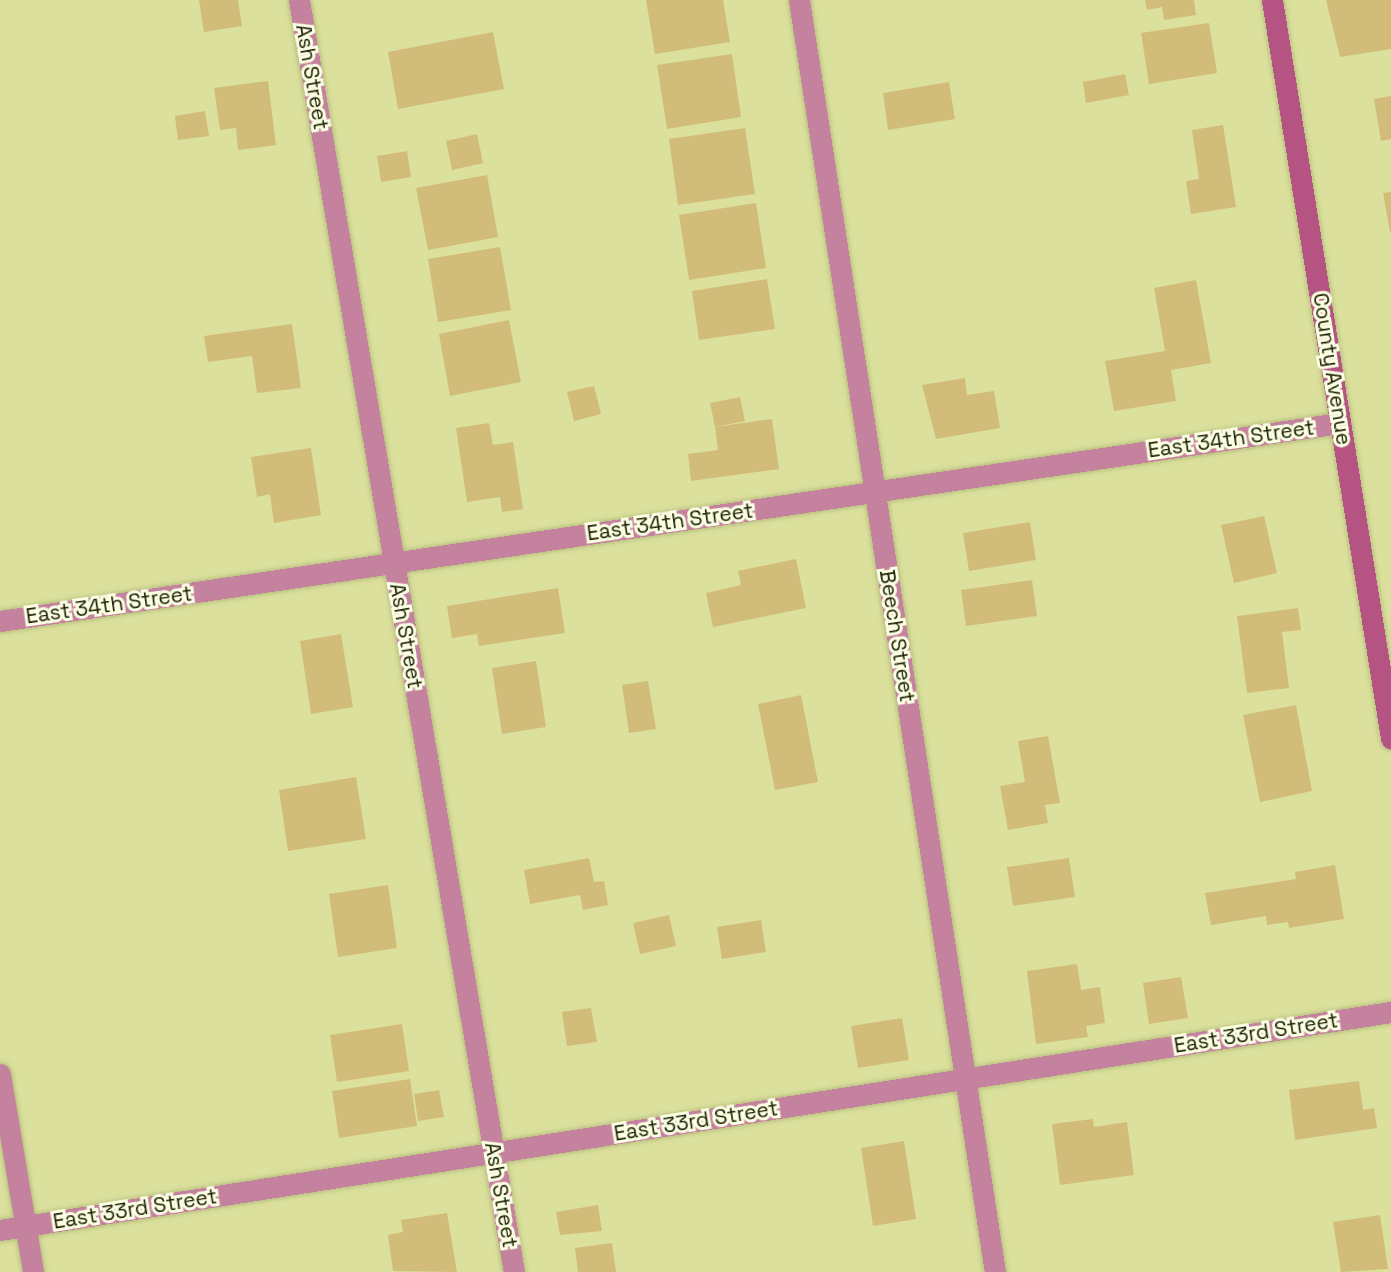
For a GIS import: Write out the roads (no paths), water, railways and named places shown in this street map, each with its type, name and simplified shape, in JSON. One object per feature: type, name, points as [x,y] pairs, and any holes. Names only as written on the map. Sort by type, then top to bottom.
[{"type":"street","name":"Ash Street","points":[[299,0],[514,1272]]},
{"type":"street","name":"Beech Street","points":[[799,0],[995,1272]]},
{"type":"street","name":"County Avenue","points":[[1272,0],[1391,738]]},
{"type":"street","name":"East 34th Street","points":[[0,621],[1340,423]]},
{"type":"street","name":"East 33rd Street","points":[[0,1230],[1391,1012]]},
{"type":"street","points":[[0,1074],[33,1272]]}]
